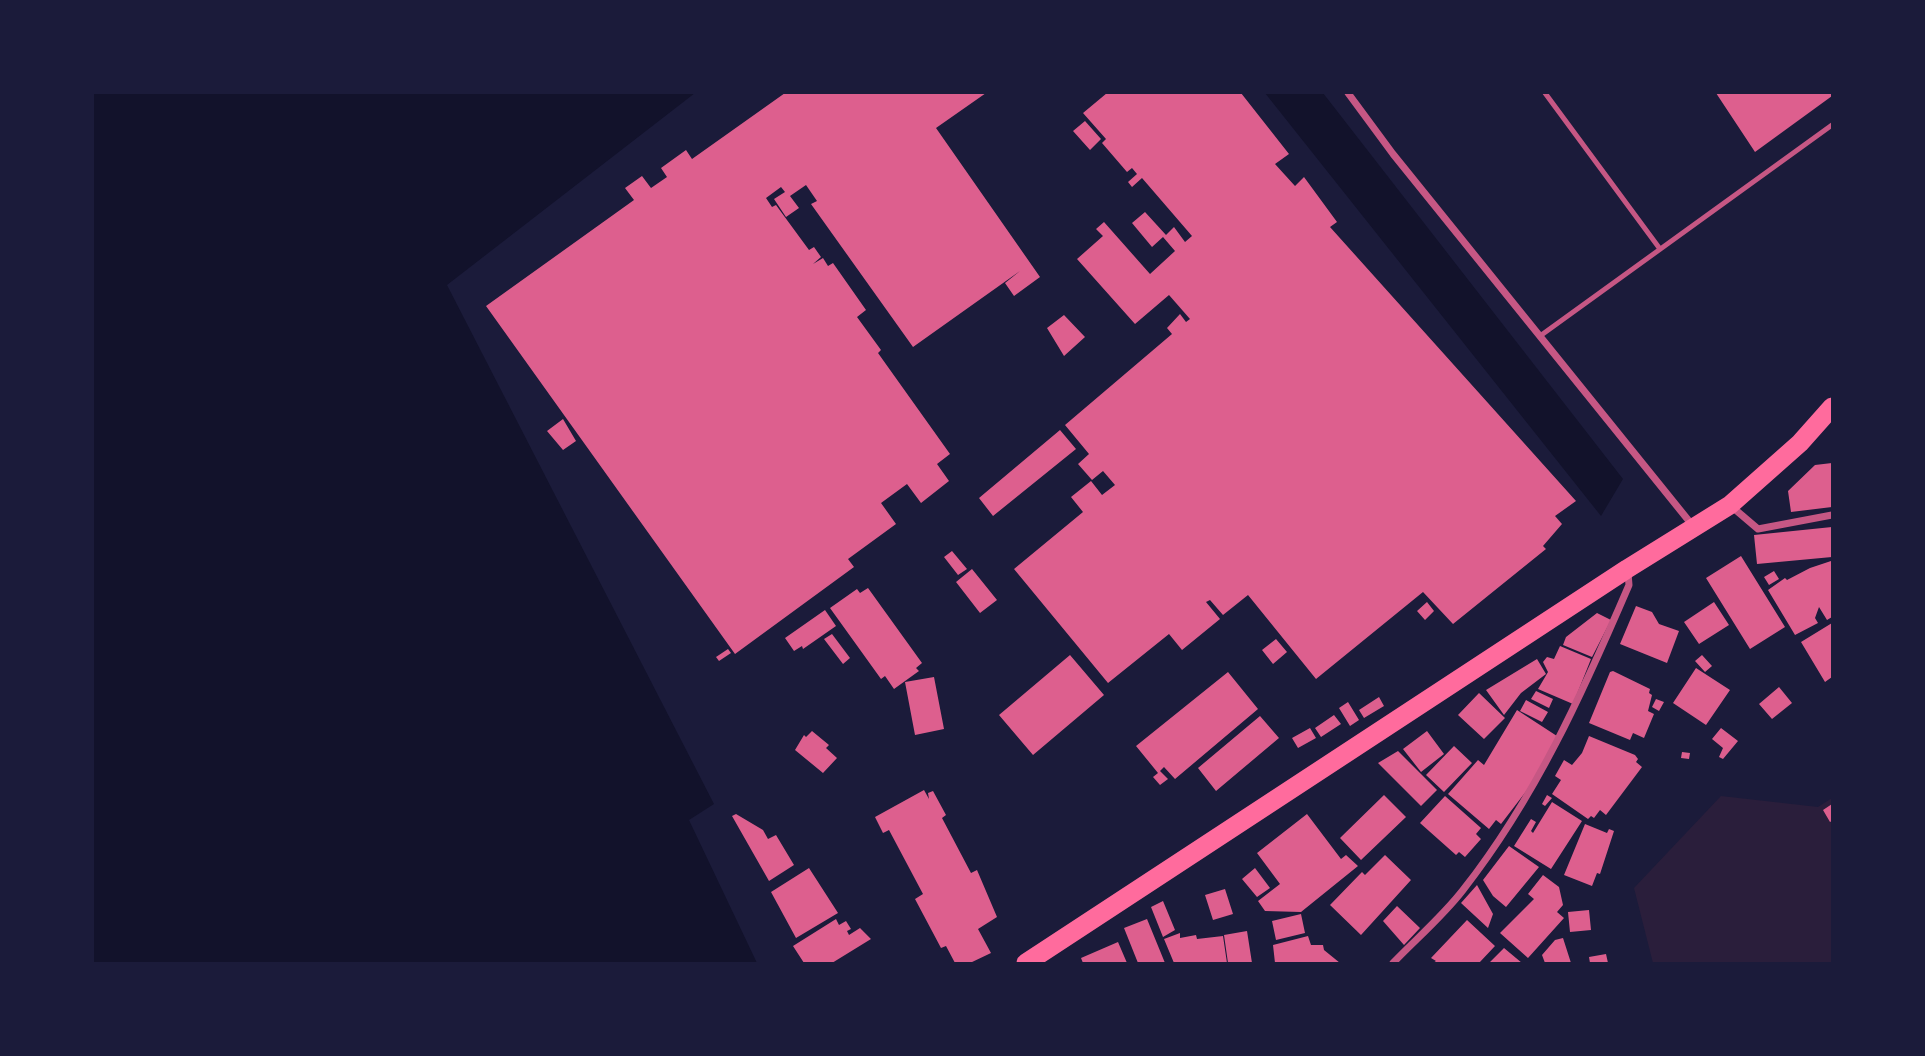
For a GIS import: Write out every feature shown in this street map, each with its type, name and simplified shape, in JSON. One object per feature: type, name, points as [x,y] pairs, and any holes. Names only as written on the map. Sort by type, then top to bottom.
[{"type":"highway","points":[[1026,963],[1627,569],[1730,505],[1800,443],[1832,407]]},
{"type":"street","points":[[1348,93],[1393,154],[1693,527]]},
{"type":"street","points":[[1730,505],[1758,529],[1832,516]]},
{"type":"street","points":[[1393,963],[1462,891],[1529,796],[1580,700],[1629,585],[1627,569]]},
{"type":"lane","points":[[1545,93],[1660,249]]},
{"type":"lane","points":[[1540,336],[1832,125]]},
{"type":"shaded area","points":[[93,93],[695,93],[447,285],[714,804],[689,820],[757,963],[93,963]]},
{"type":"shaded area","points":[[1265,93],[1323,93],[1623,479],[1601,516]]},
{"type":"shaded area","points":[[1721,796],[1818,807],[1832,798],[1832,963],[1653,963],[1634,888]]},
{"type":"building","points":[[785,93],[986,93],[936,128],[1040,277],[1014,296],[1005,283],[1020,271],[913,347],[811,204],[817,201],[806,185],[790,196],[799,208],[786,217],[774,199],[785,192],[781,187],[766,198],[772,207],[776,205],[809,250],[814,247],[821,257],[813,264],[823,258],[828,266],[833,263],[866,310],[857,317],[881,350],[878,353],[950,454],[937,464],[949,481],[921,503],[907,484],[881,503],[896,524],[848,559],[854,567],[735,654],[486,306],[634,200],[625,188],[642,176],[651,188],[667,177],[661,168],[686,150],[692,159]]},
{"type":"building","points":[[1107,93],[1241,93],[1289,154],[1275,164],[1295,186],[1304,177],[1337,222],[1330,227],[1576,501],[1555,516],[1562,524],[1543,546],[1546,549],[1453,624],[1423,592],[1316,679],[1248,595],[1223,615],[1210,600],[1206,602],[1220,619],[1182,650],[1169,634],[1108,683],[1014,569],[1083,512],[1071,497],[1091,481],[1102,495],[1115,485],[1103,471],[1092,480],[1078,464],[1089,454],[1065,425],[1172,334],[1167,328],[1180,314],[1186,322],[1190,319],[1169,295],[1135,324],[1077,259],[1103,236],[1096,229],[1104,222],[1150,274],[1175,251],[1163,237],[1152,247],[1132,223],[1145,212],[1166,235],[1174,227],[1185,242],[1192,236],[1142,178],[1132,187],[1128,182],[1137,174],[1132,168],[1127,172],[1102,143],[1106,139],[1083,113]]},
{"type":"building","points":[[1716,93],[1832,93],[1832,96],[1755,152]]},
{"type":"building","points":[[1085,121],[1101,139],[1090,150],[1073,131]]},
{"type":"building","points":[[1064,315],[1085,337],[1064,356],[1047,328]]},
{"type":"building","points":[[563,419],[576,441],[563,450],[547,431]]},
{"type":"building","points":[[1060,430],[1076,449],[993,516],[979,498]]},
{"type":"building","points":[[1832,463],[1832,507],[1791,512],[1788,491],[1815,465]]},
{"type":"building","points":[[1832,527],[1832,557],[1757,564],[1754,535]]},
{"type":"building","points":[[952,551],[967,569],[958,575],[944,557]]},
{"type":"building","points":[[1741,556],[1785,627],[1750,649],[1706,578]]},
{"type":"building","points":[[1831,561],[1832,617],[1827,620],[1819,607],[1815,618],[1818,623],[1795,635],[1768,590],[1785,578],[1787,580]]},
{"type":"building","points":[[972,569],[997,600],[980,613],[956,582]]},
{"type":"building","points":[[1774,571],[1779,579],[1769,585],[1764,577]]},
{"type":"building","points":[[868,588],[922,663],[916,668],[919,671],[894,689],[885,676],[881,679],[830,608],[857,589],[860,593]]},
{"type":"building","points":[[1427,602],[1434,611],[1425,620],[1417,611]]},
{"type":"building","points":[[1714,602],[1729,625],[1699,644],[1684,622]]},
{"type":"building","points":[[1636,606],[1652,612],[1659,624],[1679,631],[1667,663],[1620,644]]},
{"type":"building","points":[[825,610],[836,626],[803,649],[802,646],[794,651],[785,638]]},
{"type":"building","points":[[1597,613],[1611,620],[1592,657],[1563,645],[1566,637]]},
{"type":"building","points":[[1832,623],[1832,677],[1825,682],[1801,642]]},
{"type":"building","points":[[832,634],[850,658],[843,664],[824,639]]},
{"type":"building","points":[[1276,639],[1287,652],[1273,664],[1262,650]]},
{"type":"building","points":[[1560,646],[1591,659],[1573,704],[1538,689],[1548,672],[1543,662],[1547,657],[1554,659]]},
{"type":"building","points":[[728,649],[731,653],[719,661],[716,657]]},
{"type":"building","points":[[1070,655],[1104,695],[1033,755],[999,715]]},
{"type":"building","points":[[1702,655],[1712,666],[1705,672],[1695,661]]},
{"type":"building","points":[[1537,659],[1546,674],[1521,693],[1504,715],[1486,690]]},
{"type":"building","points":[[1696,668],[1730,690],[1706,725],[1673,703]]},
{"type":"building","points":[[1228,672],[1258,709],[1175,779],[1164,767],[1160,771],[1168,779],[1160,785],[1153,777],[1158,773],[1136,746]]},
{"type":"building","points":[[1610,672],[1650,689],[1649,693],[1652,695],[1648,711],[1654,714],[1644,738],[1633,733],[1630,740],[1589,723]]},
{"type":"building","points":[[934,677],[944,729],[915,735],[905,682]]},
{"type":"building","points":[[1779,687],[1792,703],[1772,719],[1759,704]]},
{"type":"building","points":[[1536,691],[1553,699],[1549,708],[1531,699]]},
{"type":"building","points":[[1479,693],[1505,718],[1484,739],[1458,715]]},
{"type":"building","points":[[1379,697],[1384,706],[1364,718],[1359,710]]},
{"type":"building","points":[[1656,699],[1664,702],[1659,711],[1652,707]]},
{"type":"building","points":[[1526,700],[1548,712],[1542,722],[1520,711]]},
{"type":"building","points":[[1348,702],[1359,720],[1350,726],[1339,708]]},
{"type":"building","points":[[1517,710],[1560,738],[1534,781],[1501,824],[1496,820],[1489,829],[1448,794],[1478,760],[1484,765]]},
{"type":"building","points":[[1334,715],[1341,724],[1321,737],[1315,728]]},
{"type":"building","points":[[1260,716],[1279,738],[1216,791],[1198,768]]},
{"type":"building","points":[[1310,728],[1316,738],[1298,748],[1292,738]]},
{"type":"building","points":[[1721,728],[1738,741],[1723,759],[1719,757],[1723,748],[1712,739]]},
{"type":"building","points":[[812,731],[829,745],[826,748],[837,758],[823,773],[795,750],[804,735],[806,737]]},
{"type":"building","points":[[1427,731],[1444,754],[1421,772],[1403,749]]},
{"type":"building","points":[[1589,736],[1635,755],[1638,759],[1636,762],[1642,767],[1606,815],[1600,810],[1594,818],[1591,816],[1588,819],[1552,794],[1561,780],[1555,776],[1564,760],[1572,765],[1582,753]]},
{"type":"building","points":[[1454,746],[1472,763],[1444,792],[1426,775]]},
{"type":"building","points":[[1398,751],[1437,790],[1421,806],[1378,763]]},
{"type":"building","points":[[1682,752],[1690,753],[1689,759],[1681,758]]},
{"type":"building","points":[[924,790],[929,799],[928,793],[933,791],[946,815],[942,818],[971,873],[977,870],[997,917],[978,929],[991,953],[970,963],[955,963],[946,946],[941,948],[915,899],[923,894],[889,830],[883,833],[875,817]]},
{"type":"building","points":[[1384,795],[1406,817],[1361,860],[1340,838]]},
{"type":"building","points":[[1547,795],[1552,798],[1545,806],[1542,804]]},
{"type":"building","points":[[1445,796],[1481,828],[1476,834],[1481,839],[1465,857],[1459,852],[1456,855],[1420,823]]},
{"type":"building","points":[[1552,802],[1582,821],[1551,869],[1514,846],[1531,819],[1536,822],[1531,831],[1533,833]]},
{"type":"building","points":[[1832,804],[1832,821],[1830,822],[1823,810]]},
{"type":"building","points":[[736,814],[763,830],[768,839],[776,835],[794,865],[769,881],[732,816]]},
{"type":"building","points":[[1307,814],[1341,859],[1346,855],[1358,866],[1301,912],[1265,911],[1258,901],[1280,884],[1257,853]]},
{"type":"building","points":[[1585,824],[1607,833],[1609,829],[1614,831],[1600,874],[1597,873],[1592,886],[1564,875]]},
{"type":"building","points":[[1509,846],[1539,867],[1506,907],[1493,896],[1483,880]]},
{"type":"building","points":[[1385,855],[1411,880],[1361,935],[1330,905],[1362,872],[1365,875]]},
{"type":"building","points":[[809,868],[838,913],[796,938],[771,892]]},
{"type":"building","points":[[1255,868],[1270,888],[1257,897],[1242,879]]},
{"type":"building","points":[[1543,875],[1559,887],[1563,905],[1557,912],[1564,918],[1528,958],[1500,933],[1534,899],[1528,894]]},
{"type":"building","points":[[1477,885],[1493,914],[1488,928],[1461,903]]},
{"type":"building","points":[[1225,889],[1233,914],[1213,920],[1205,895]]},
{"type":"building","points":[[1163,901],[1175,930],[1163,937],[1151,907]]},
{"type":"building","points":[[1397,906],[1420,928],[1404,945],[1383,921]]},
{"type":"building","points":[[1589,910],[1591,930],[1570,932],[1568,912]]},
{"type":"building","points":[[1301,914],[1305,933],[1276,940],[1272,921]]},
{"type":"building","points":[[836,919],[839,925],[846,921],[851,929],[847,931],[849,935],[860,928],[871,939],[832,963],[804,963],[793,946]]},
{"type":"building","points":[[1147,919],[1165,963],[1138,963],[1124,928]]},
{"type":"building","points":[[1467,920],[1495,946],[1479,963],[1433,963],[1436,961],[1431,958]]},
{"type":"building","points":[[1247,931],[1252,963],[1228,963],[1224,935]]},
{"type":"building","points":[[1180,933],[1180,938],[1196,935],[1197,939],[1223,936],[1227,963],[1174,963],[1164,939]]},
{"type":"building","points":[[1308,936],[1311,945],[1323,945],[1324,950],[1340,963],[1275,963],[1273,945]]},
{"type":"building","points":[[1563,938],[1571,963],[1545,963],[1542,955],[1555,940]]},
{"type":"building","points":[[1118,942],[1127,963],[1083,963],[1081,958]]},
{"type":"building","points":[[1504,948],[1522,963],[1489,963]]},
{"type":"building","points":[[1606,954],[1608,963],[1590,963],[1589,957]]}]
